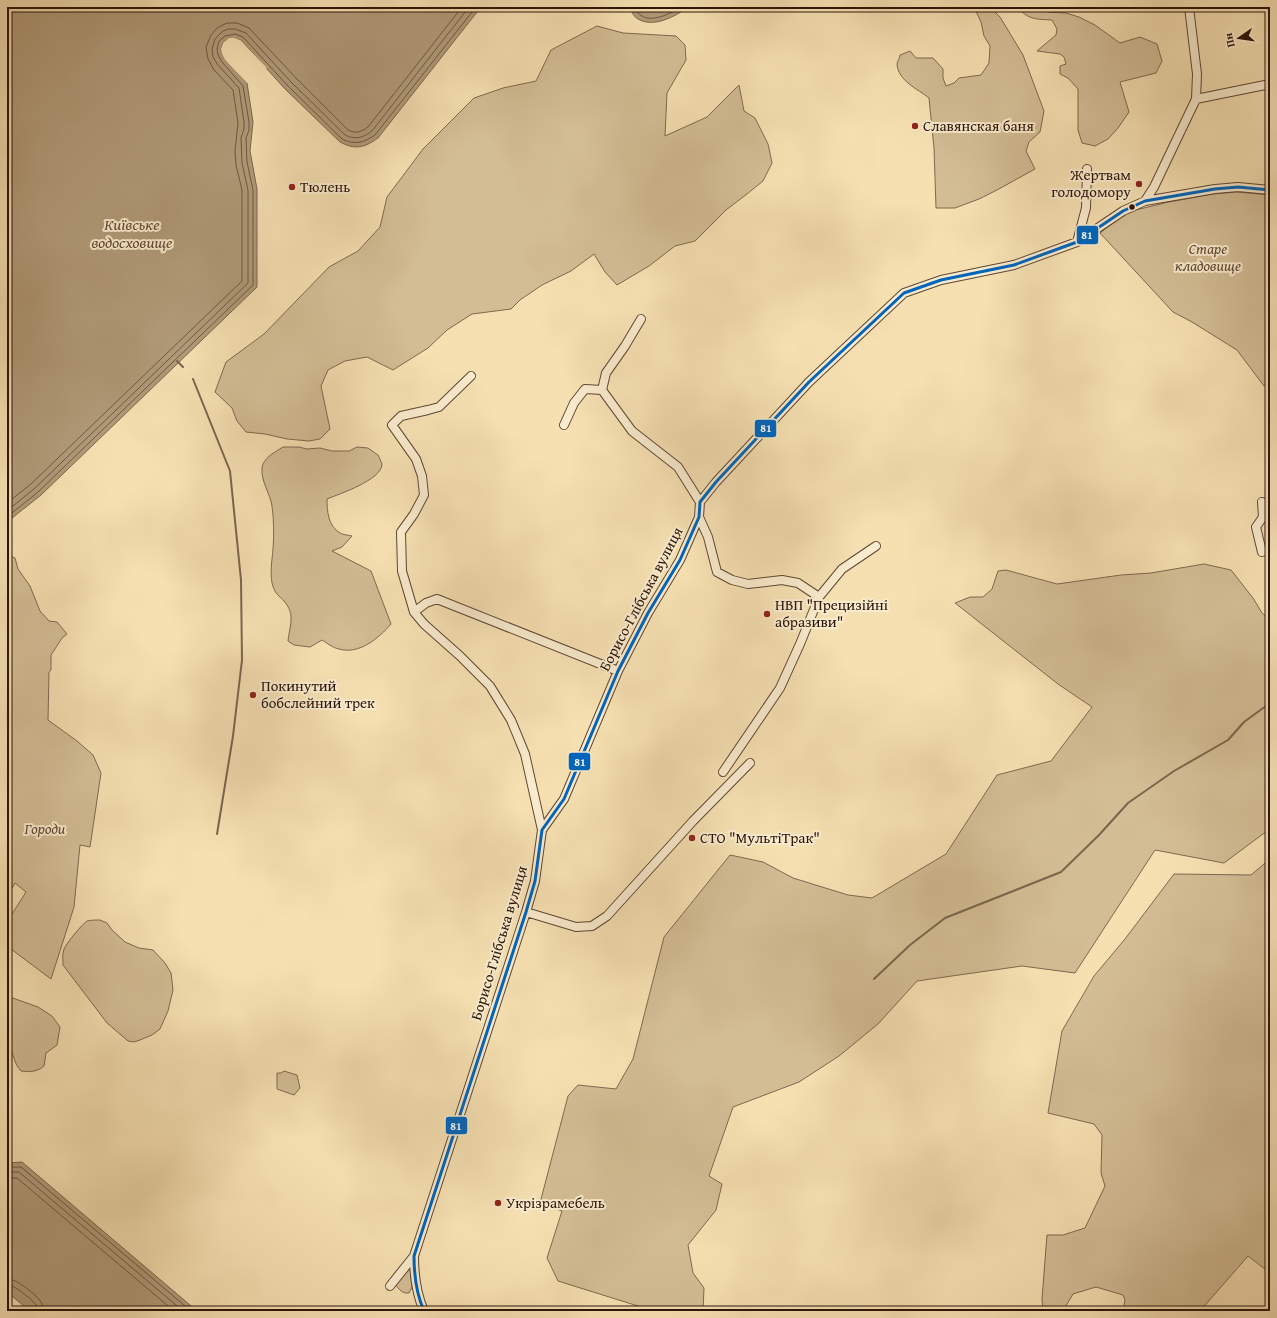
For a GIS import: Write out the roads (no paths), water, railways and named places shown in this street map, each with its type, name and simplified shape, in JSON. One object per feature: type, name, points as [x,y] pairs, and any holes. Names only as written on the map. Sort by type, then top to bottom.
[{"type":"street","points":[[1145,201],[1154,187],[1196,100],[1197,74],[1189,7]]},
{"type":"street","points":[[1196,100],[1270,84]]},
{"type":"street","points":[[1077,242],[1086,208],[1086,169]]},
{"type":"street","points":[[641,319],[625,346],[606,373],[602,390],[632,431],[678,467],[700,502],[716,482],[809,382],[904,293],[941,280],[1014,265],[1077,242],[1123,211],[1145,201],[1215,189],[1238,187],[1270,190]]},
{"type":"street","points":[[471,376],[439,407],[401,416],[392,425],[416,459],[422,476],[424,495],[414,514],[401,532],[402,571],[414,612],[424,624],[460,656],[490,686],[511,720],[525,754],[542,830]]},
{"type":"street","points":[[564,425],[574,403],[585,389],[602,390]]},
{"type":"street","name":"Борисо-Глібська вулиця","points":[[424,1311],[418,1298],[414,1279],[414,1256],[526,912],[535,882],[542,830],[564,799],[618,671],[648,613],[680,560],[699,517],[700,502]]},
{"type":"street","points":[[1262,502],[1263,517],[1256,527],[1262,552]]},
{"type":"street","points":[[699,517],[708,537],[717,572],[732,580],[748,584],[782,580],[798,583],[819,596]]},
{"type":"street","points":[[723,772],[780,688],[800,644],[819,596],[842,569],[876,546]]},
{"type":"street","points":[[414,612],[426,603],[437,598],[618,671]]},
{"type":"street","points":[[526,912],[576,927],[592,926],[607,916],[693,822],[750,763]]},
{"type":"street","name":"Борисо-Глібська вулиця","points":[[390,1286],[414,1256]]},
{"type":"water","name":"Київське водосховище","points":[[7,7],[481,7],[378,138],[364,146],[359,147],[345,145],[340,142],[285,89],[241,40],[229,38],[223,43],[221,49],[225,60],[247,83],[253,122],[250,151],[257,189],[257,287],[41,495],[7,522]]},
{"type":"water","points":[[631,7],[688,7],[670,18],[657,22],[650,22],[634,16],[630,9]]},
{"type":"water","points":[[22,1162],[197,1311],[30,1311],[7,1292],[7,1163]]},
{"type":"waterway","points":[[177,361],[183,367]]},
{"type":"waterway","points":[[193,379],[230,471],[241,580],[242,660],[233,736],[217,834]]},
{"type":"waterway","points":[[874,979],[910,945],[945,918],[1061,872],[1099,835],[1128,803],[1174,771],[1228,740],[1244,722],[1270,703]]},
{"type":"place","name":"Славянская баня","points":[[915,126]]},
{"type":"place","name":"Жертвам голодомору","points":[[1139,184]]},
{"type":"place","name":"Тюлень","points":[[292,187]]},
{"type":"place","name":"НВП \"Прецизійні абразиви\"","points":[[767,614]]},
{"type":"place","name":"Покинутий бобслейний трек","points":[[253,695]]},
{"type":"place","name":"СТО \"МультіТрак\"","points":[[692,838]]},
{"type":"place","name":"Укрізрамебель","points":[[498,1203]]},
{"type":"park label","name":"Старе кладовище","points":[[1208,258]]},
{"type":"park label","name":"Городи","points":[[45,829]]}]
